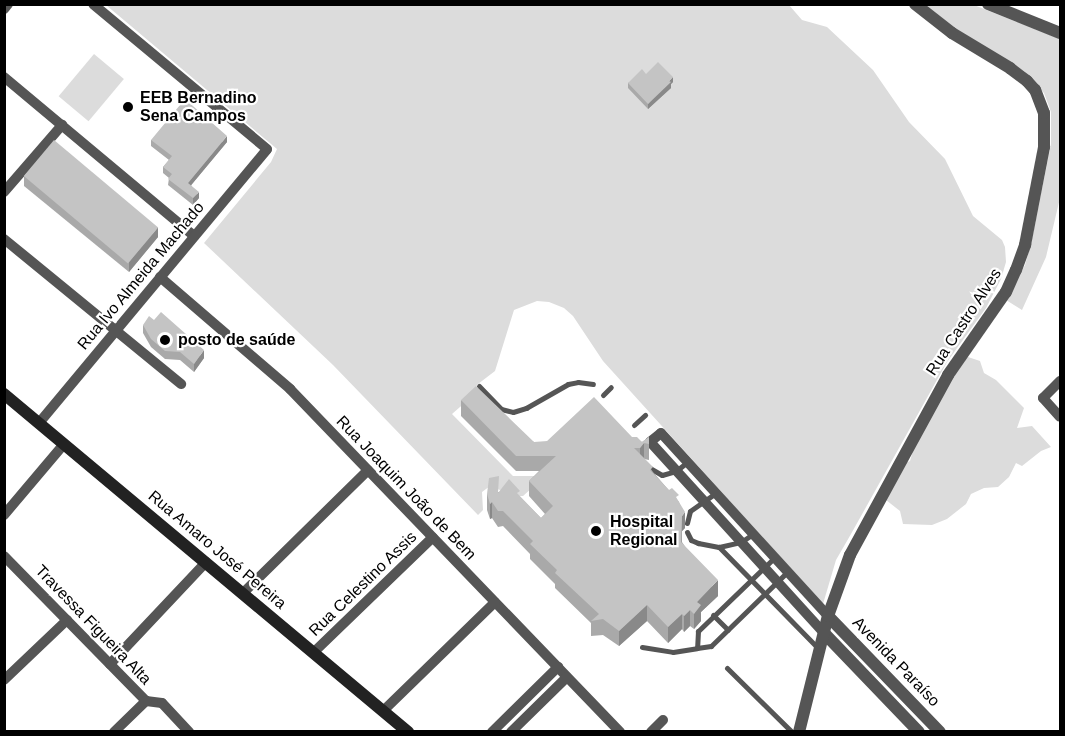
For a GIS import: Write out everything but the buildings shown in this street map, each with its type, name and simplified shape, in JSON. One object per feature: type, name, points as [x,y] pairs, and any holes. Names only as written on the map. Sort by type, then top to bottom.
[{"type":"main road","name":"Rua Amaro José Pereira","points":[[4,394],[408,732]]},
{"type":"street","points":[[4,9],[8,4]]},
{"type":"street","name":"Rua Ivo Almeida Machado","points":[[39,423],[267,148],[93,4]]},
{"type":"street","name":"Rua Castro Alves","points":[[799,732],[828,616],[843,572],[868,521],[960,356],[1010,283],[1025,245],[1045,140],[1046,124],[1041,102],[1027,81],[952,33],[915,4]]},
{"type":"street","points":[[991,5],[1060,33]]},
{"type":"street","points":[[4,77],[194,236]]},
{"type":"street","points":[[4,192],[62,125]]},
{"type":"street","points":[[4,239],[181,384]]},
{"type":"street","name":"Rua Joaquim João de Bem","points":[[160,277],[271,371],[620,732]]},
{"type":"street","points":[[1060,381],[1043,398],[1060,417]]},
{"type":"street","points":[[824,633],[676,471],[647,445],[661,433],[828,616]]},
{"type":"street","points":[[4,515],[64,444]]},
{"type":"street","points":[[243,593],[368,470]]},
{"type":"street","name":"Rua Celestino Assis","points":[[314,652],[433,537]]},
{"type":"street","name":"Travessa Figueira Alta","points":[[4,556],[146,701],[162,703],[189,732]]},
{"type":"street","points":[[110,664],[206,562]]},
{"type":"street","points":[[383,711],[495,602]]},
{"type":"street","name":"Avenida Paraíso","points":[[828,616],[940,732]]},
{"type":"street","points":[[4,680],[67,620]]},
{"type":"street","name":"Avenida Paraíso","points":[[824,633],[919,732]]},
{"type":"street","points":[[492,732],[558,667]]},
{"type":"street","points":[[511,732],[567,676]]},
{"type":"street","points":[[114,732],[146,701]]},
{"type":"street","points":[[651,732],[663,720]]},
{"type":"lane","points":[[479,386],[501,409],[513,412],[526,408],[568,384],[578,382],[593,384]]},
{"type":"lane","points":[[603,395],[611,387]]},
{"type":"lane","points":[[634,425],[645,415]]},
{"type":"lane","points":[[645,463],[662,475],[676,471],[687,462]]},
{"type":"lane","points":[[687,523],[690,511],[716,493]]},
{"type":"lane","points":[[687,532],[691,540],[719,547],[741,542],[753,534]]},
{"type":"lane","points":[[719,547],[819,650]]},
{"type":"lane","points":[[697,648],[698,631],[750,578],[775,557]]},
{"type":"lane","points":[[642,647],[673,652],[711,646],[788,572]]},
{"type":"lane","points":[[713,615],[728,630]]},
{"type":"lane","points":[[727,668],[792,732]]},
{"type":"shaded area","points":[[106,5],[789,5],[802,20],[827,27],[873,70],[909,122],[945,159],[973,216],[1002,240],[1006,262],[1001,279],[986,308],[947,362],[836,560],[823,604],[603,361],[573,316],[564,308],[549,302],[537,301],[514,310],[495,371],[478,384],[475,388],[476,393],[452,414],[513,476],[542,476],[542,479],[523,496],[515,496],[490,486],[482,492],[483,510],[478,515],[333,365],[204,243],[271,162],[277,149]]},
{"type":"shaded area","points":[[926,5],[974,5],[1060,39],[1060,198],[1046,257],[1022,310],[1006,300],[1025,265],[1031,244],[1051,144],[1051,112],[1044,93],[1024,71],[958,31]]},
{"type":"shaded area","points":[[94,54],[124,79],[89,121],[59,96]]},
{"type":"shaded area","points":[[968,357],[980,361],[984,373],[996,380],[1024,408],[1017,428],[1032,426],[1051,447],[1041,451],[1022,466],[1016,463],[1009,477],[998,487],[984,488],[971,494],[966,504],[947,519],[932,525],[903,524],[900,511],[886,500],[905,463],[910,461],[915,444],[961,362]]},
{"type":"place","name":"EEB Bernadino Sena Campos","points":[[128,107]]},
{"type":"place","name":"posto de saúde","points":[[165,340]]},
{"type":"place","name":"Hospital Regional","points":[[596,531]]}]
